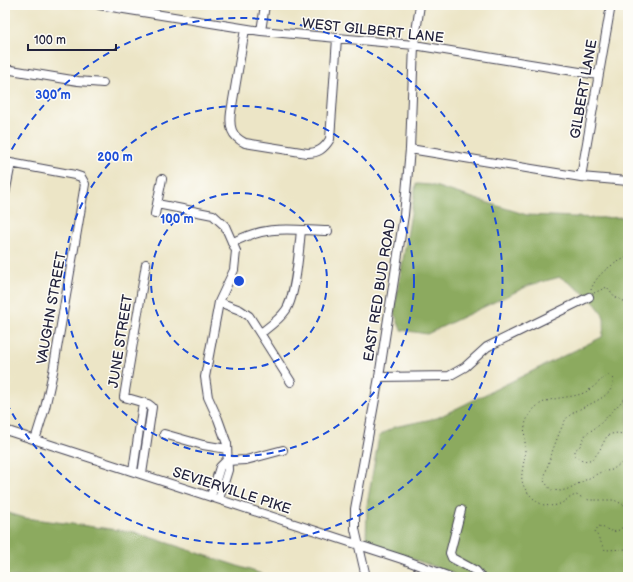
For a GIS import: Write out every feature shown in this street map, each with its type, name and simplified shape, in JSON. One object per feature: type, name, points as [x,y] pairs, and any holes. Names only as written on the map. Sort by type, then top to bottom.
[{"type":"street","name":"WEST GILBERT LANE","points":[[98,5],[128,7],[245,29],[414,45],[598,75]]},
{"type":"street","points":[[261,31],[265,5]]},
{"type":"street","name":"EAST RED BUD ROAD","points":[[366,577],[355,529],[355,510],[404,215],[410,149],[414,45],[420,5]]},
{"type":"street","name":"GILBERT LANE","points":[[581,177],[611,5]]},
{"type":"street","points":[[245,29],[229,124],[231,131],[239,140],[245,143],[307,153],[315,153],[322,150],[330,139],[337,38]]},
{"type":"street","points":[[5,69],[78,81],[103,83]]},
{"type":"street","points":[[410,149],[581,177],[628,180]]},
{"type":"street","points":[[5,194],[8,162]]},
{"type":"street","name":"VAUGHN STREET","points":[[8,162],[75,175],[84,180],[85,189],[53,372],[45,408],[35,440]]},
{"type":"street","points":[[155,214],[162,179]]},
{"type":"street","points":[[157,204],[213,215],[225,226],[236,251],[234,270],[219,302],[206,377],[208,398],[225,435],[227,449],[226,461],[220,467],[215,497]]},
{"type":"street","points":[[232,243],[256,232],[269,229],[328,231]]},
{"type":"street","points":[[261,333],[277,320],[287,309],[291,298],[301,230]]},
{"type":"street","name":"JUNE STREET","points":[[143,403],[124,397],[146,264]]},
{"type":"street","points":[[378,377],[450,376],[465,368],[487,347],[589,296]]},
{"type":"street","points":[[219,302],[240,310],[249,316],[291,382]]},
{"type":"street","points":[[133,471],[143,403],[152,407],[142,474]]},
{"type":"street","name":"SEVIERVILLE PIKE","points":[[5,430],[215,497],[431,569],[450,577]]},
{"type":"street","points":[[164,434],[203,445],[227,449]]},
{"type":"street","points":[[226,461],[251,459],[283,450]]},
{"type":"street","points":[[460,510],[450,552],[452,558],[476,571],[482,577]]},
{"type":"path","points":[[589,296],[593,285],[610,266],[628,257]]},
{"type":"path","points":[[589,296],[607,287],[614,297],[628,303]]},
{"type":"path","points":[[628,458],[612,470],[600,472],[584,481],[561,490],[551,490],[544,481],[553,450],[566,419],[608,394],[614,380],[611,374],[606,375],[590,391],[540,404],[534,409],[524,426],[525,449],[522,483],[527,493],[539,504],[546,506],[558,505],[576,495],[589,500],[614,500],[628,507]]},
{"type":"path","points":[[628,392],[622,401],[598,426],[586,434],[580,446],[575,450],[575,456],[585,460],[597,456],[609,434],[619,433],[628,438]]},
{"type":"path","points":[[628,522],[620,530],[615,532],[609,532],[599,526],[595,530],[605,550],[628,549]]},
{"type":"green space","points":[[416,184],[431,185],[527,215],[597,218],[628,217],[628,577],[458,577],[450,572],[366,543],[367,505],[379,436],[394,427],[437,418],[602,337],[604,328],[604,318],[597,306],[585,294],[560,277],[530,285],[427,334],[401,330],[394,312]]},
{"type":"green space","points":[[5,512],[25,518],[134,532],[271,577],[5,577]]}]
